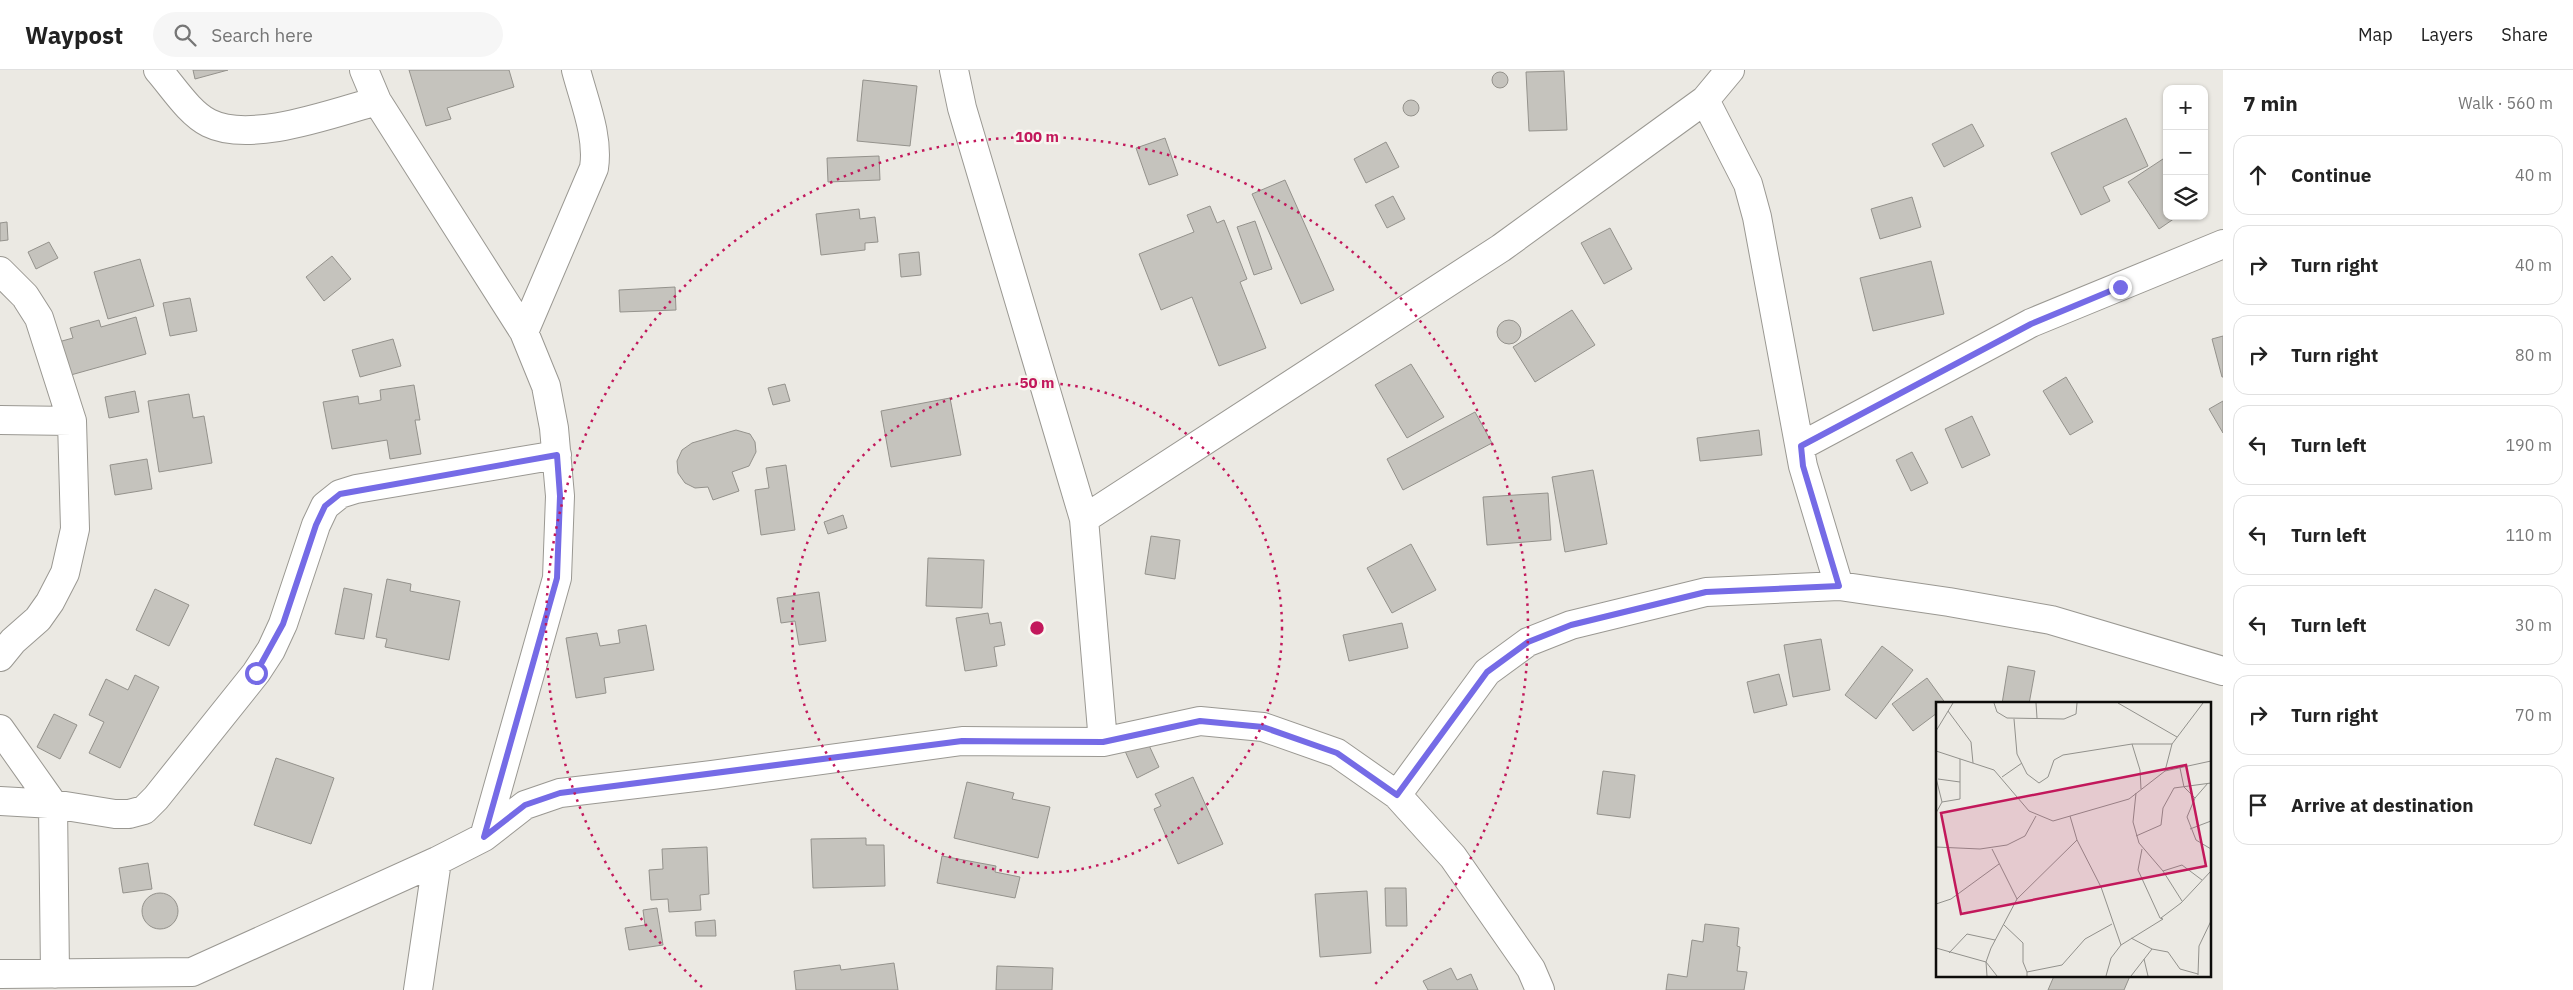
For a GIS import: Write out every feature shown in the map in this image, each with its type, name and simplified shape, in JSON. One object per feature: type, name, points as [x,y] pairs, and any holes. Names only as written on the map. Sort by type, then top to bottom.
[{"type":"street","points":[[158,70],[190,107],[208,123],[237,130],[268,129],[377,101]]},
{"type":"street","points":[[364,70],[377,101],[524,332],[546,386],[557,455],[560,496],[557,578],[484,837]]},
{"type":"street","points":[[524,332],[594,168],[596,154],[594,140],[576,70]]},
{"type":"street","points":[[954,70],[962,108],[1084,519],[1103,742]]},
{"type":"street","points":[[1084,519],[1501,248],[1705,100],[1730,70]]},
{"type":"street","points":[[1705,100],[1748,184],[1757,217],[1801,446],[1803,466],[1839,586]]},
{"type":"street","points":[[1801,446],[2031,324],[2223,244]]},
{"type":"street","points":[[0,271],[25,296],[39,318],[72,421],[75,529],[65,573],[38,619],[13,640],[0,657]]},
{"type":"street","points":[[0,420],[72,421]]},
{"type":"street","points":[[0,801],[53,804],[115,814],[128,814],[144,810],[156,798],[256,673],[271,650],[283,624],[316,525],[325,506],[340,494],[557,455]]},
{"type":"street","points":[[1397,795],[1487,672],[1528,642],[1571,625],[1706,592],[1839,586],[2051,620],[2223,671]]},
{"type":"street","points":[[0,974],[55,974],[190,981],[484,837],[525,805],[560,793],[962,741],[1103,742],[1200,721],[1263,727],[1337,753],[1397,795],[1453,857],[1531,969],[1540,990]]},
{"type":"street","points":[[0,729],[53,804],[55,974]]},
{"type":"street","points":[[418,990],[437,861]]},
{"type":"building","points":[[193,70],[228,70],[195,79]]},
{"type":"building","points":[[409,70],[509,70],[514,87],[447,108],[451,119],[426,126]]},
{"type":"building","points":[[1564,71],[1567,130],[1529,131],[1526,72]]},
{"type":"building","points":[[1500,72],[1508,80],[1500,88],[1492,80]]},
{"type":"building","points":[[863,80],[917,86],[910,146],[857,141]]},
{"type":"building","points":[[1411,100],[1417,102],[1419,108],[1417,114],[1411,116],[1405,114],[1403,108],[1405,102]]},
{"type":"building","points":[[2126,118],[2148,166],[2103,187],[2110,201],[2081,215],[2051,153]]},
{"type":"building","points":[[1972,124],[1984,146],[1944,167],[1932,144]]},
{"type":"building","points":[[1165,138],[1178,175],[1149,185],[1136,148]]},
{"type":"building","points":[[1386,142],[1399,167],[1366,183],[1354,159]]},
{"type":"building","points":[[879,156],[880,180],[828,182],[827,158]]},
{"type":"building","points":[[2163,159],[2163,220],[2172,220],[2159,229],[2128,182]]},
{"type":"building","points":[[1285,180],[1334,290],[1301,304],[1252,194]]},
{"type":"building","points":[[1393,196],[1405,219],[1387,228],[1375,205]]},
{"type":"building","points":[[1912,197],[1921,227],[1880,239],[1871,209]]},
{"type":"building","points":[[1210,206],[1217,223],[1224,220],[1247,279],[1240,282],[1266,348],[1219,366],[1192,297],[1161,310],[1139,254],[1194,232],[1187,215]]},
{"type":"building","points":[[859,209],[860,219],[875,217],[878,242],[865,243],[865,250],[821,255],[816,214]]},
{"type":"building","points":[[1255,221],[1272,269],[1254,275],[1237,227]]},
{"type":"building","points":[[7,222],[8,240],[0,241],[0,223]]},
{"type":"building","points":[[1610,228],[1632,269],[1604,284],[1581,243]]},
{"type":"building","points":[[49,242],[58,258],[36,269],[28,252]]},
{"type":"building","points":[[919,252],[921,275],[901,277],[899,254]]},
{"type":"building","points":[[332,256],[351,279],[324,301],[306,277]]},
{"type":"building","points":[[140,259],[154,306],[108,319],[94,272]]},
{"type":"building","points":[[1931,261],[1944,314],[1873,331],[1860,278]]},
{"type":"building","points":[[675,287],[676,310],[620,312],[619,290]]},
{"type":"building","points":[[190,298],[197,331],[170,336],[163,303]]},
{"type":"building","points":[[1572,310],[1595,345],[1535,382],[1513,347]]},
{"type":"building","points":[[136,317],[146,354],[60,378],[51,344],[73,338],[70,328],[99,320],[101,327]]},
{"type":"building","points":[[1509,320],[1517,324],[1521,332],[1517,340],[1509,344],[1501,340],[1497,332],[1501,324]]},
{"type":"building","points":[[2223,336],[2223,377],[2222,377],[2212,339]]},
{"type":"building","points":[[393,339],[401,366],[360,377],[352,350]]},
{"type":"building","points":[[1411,364],[1444,417],[1407,438],[1375,385]]},
{"type":"building","points":[[2066,377],[2093,422],[2070,435],[2043,391]]},
{"type":"building","points":[[785,384],[790,401],[773,405],[768,388]]},
{"type":"building","points":[[414,385],[420,420],[415,420],[421,454],[390,459],[387,440],[332,449],[323,402],[358,396],[359,404],[381,400],[380,390]]},
{"type":"building","points":[[135,391],[139,412],[109,418],[105,397]]},
{"type":"building","points":[[189,394],[193,418],[204,416],[212,463],[159,472],[148,401]]},
{"type":"building","points":[[950,398],[961,455],[891,467],[881,411]]},
{"type":"building","points":[[2223,401],[2223,433],[2209,409]]},
{"type":"building","points":[[1475,412],[1492,443],[1403,490],[1387,459]]},
{"type":"building","points":[[1972,416],[1990,455],[1962,468],[1945,429]]},
{"type":"building","points":[[736,430],[750,434],[755,442],[756,452],[749,466],[732,472],[739,491],[713,500],[708,487],[695,488],[685,483],[678,473],[677,461],[682,450],[692,443]]},
{"type":"building","points":[[1759,430],[1762,455],[1700,461],[1697,438]]},
{"type":"building","points":[[1912,452],[1928,483],[1911,491],[1896,460]]},
{"type":"building","points":[[147,459],[152,489],[115,495],[110,465]]},
{"type":"building","points":[[786,465],[795,530],[761,535],[755,490],[769,488],[766,468]]},
{"type":"building","points":[[1593,470],[1607,544],[1565,552],[1552,477]]},
{"type":"building","points":[[1548,493],[1551,540],[1487,545],[1483,497]]},
{"type":"building","points":[[843,515],[847,528],[828,534],[824,522]]},
{"type":"building","points":[[1151,536],[1180,540],[1175,579],[1145,574]]},
{"type":"building","points":[[1411,544],[1436,590],[1392,613],[1367,568]]},
{"type":"building","points":[[928,558],[984,560],[982,608],[926,606]]},
{"type":"building","points":[[387,579],[411,584],[410,591],[460,601],[449,660],[385,647],[387,639],[376,637]]},
{"type":"building","points":[[344,588],[372,594],[364,639],[335,634]]},
{"type":"building","points":[[155,589],[189,605],[169,646],[136,630]]},
{"type":"building","points":[[819,592],[826,641],[799,645],[795,621],[781,623],[777,598]]},
{"type":"building","points":[[988,613],[990,624],[1001,622],[1005,645],[994,647],[997,666],[965,671],[956,618]]},
{"type":"building","points":[[1402,623],[1408,648],[1349,661],[1343,635]]},
{"type":"building","points":[[646,625],[654,670],[604,678],[606,693],[576,698],[566,638],[597,633],[600,646],[620,643],[618,630]]},
{"type":"building","points":[[1821,639],[1830,690],[1793,697],[1784,645]]},
{"type":"building","points":[[1882,646],[1913,670],[1876,719],[1845,695]]},
{"type":"building","points":[[2008,666],[2035,671],[2029,702],[2002,702]]},
{"type":"building","points":[[1779,674],[1787,705],[1754,713],[1747,682]]},
{"type":"building","points":[[135,675],[159,687],[120,768],[89,753],[104,722],[89,715],[106,679],[128,690]]},
{"type":"building","points":[[1927,678],[1945,702],[1936,702],[1936,714],[1913,731],[1892,704]]},
{"type":"building","points":[[54,714],[77,725],[60,759],[37,747]]},
{"type":"building","points":[[1147,741],[1159,767],[1137,778],[1125,751]]},
{"type":"building","points":[[276,758],[334,778],[311,844],[254,825]]},
{"type":"building","points":[[1603,771],[1635,775],[1630,818],[1597,814]]},
{"type":"building","points":[[1193,777],[1223,844],[1178,864],[1154,809],[1161,806],[1155,794]]},
{"type":"building","points":[[967,782],[1014,793],[1012,799],[1050,807],[1038,858],[954,838]]},
{"type":"building","points":[[866,838],[866,845],[884,845],[885,886],[813,888],[811,839]]},
{"type":"building","points":[[707,847],[709,894],[700,895],[701,910],[669,912],[668,899],[651,900],[649,870],[663,869],[662,849]]},
{"type":"building","points":[[942,856],[996,866],[995,872],[1020,877],[1015,898],[937,883]]},
{"type":"building","points":[[148,863],[152,889],[123,893],[119,868]]},
{"type":"building","points":[[1385,888],[1406,888],[1407,926],[1386,926]]},
{"type":"building","points":[[1367,891],[1371,953],[1320,957],[1315,894]]},
{"type":"building","points":[[160,893],[173,898],[178,911],[173,924],[160,929],[147,924],[142,911],[147,898]]},
{"type":"building","points":[[657,908],[663,945],[629,950],[625,928],[645,925],[643,910]]},
{"type":"building","points":[[715,920],[716,936],[696,936],[695,922]]},
{"type":"building","points":[[1705,924],[1739,928],[1737,946],[1740,947],[1737,971],[1747,972],[1744,990],[1666,990],[1668,974],[1687,977],[1692,940],[1703,942]]},
{"type":"building","points":[[894,963],[898,990],[796,990],[794,971],[840,965],[841,970]]},
{"type":"building","points":[[997,966],[1053,968],[1052,990],[996,990]]},
{"type":"building","points":[[1451,968],[1457,980],[1471,974],[1478,990],[1428,990],[1423,981]]},
{"type":"building","points":[[2053,978],[2129,978],[2124,990],[2048,990]]},
{"type":"route","points":[[256,673],[271,650],[283,624],[316,525],[325,506],[340,494],[557,455],[560,496],[560,549],[557,578],[484,837],[525,805],[560,793],[712,775],[962,741],[1103,742],[1200,721],[1263,727],[1337,753],[1397,795],[1487,672],[1528,642],[1571,625],[1706,592],[1839,586],[1803,466],[1801,446],[2031,324],[2120,287]]}]
